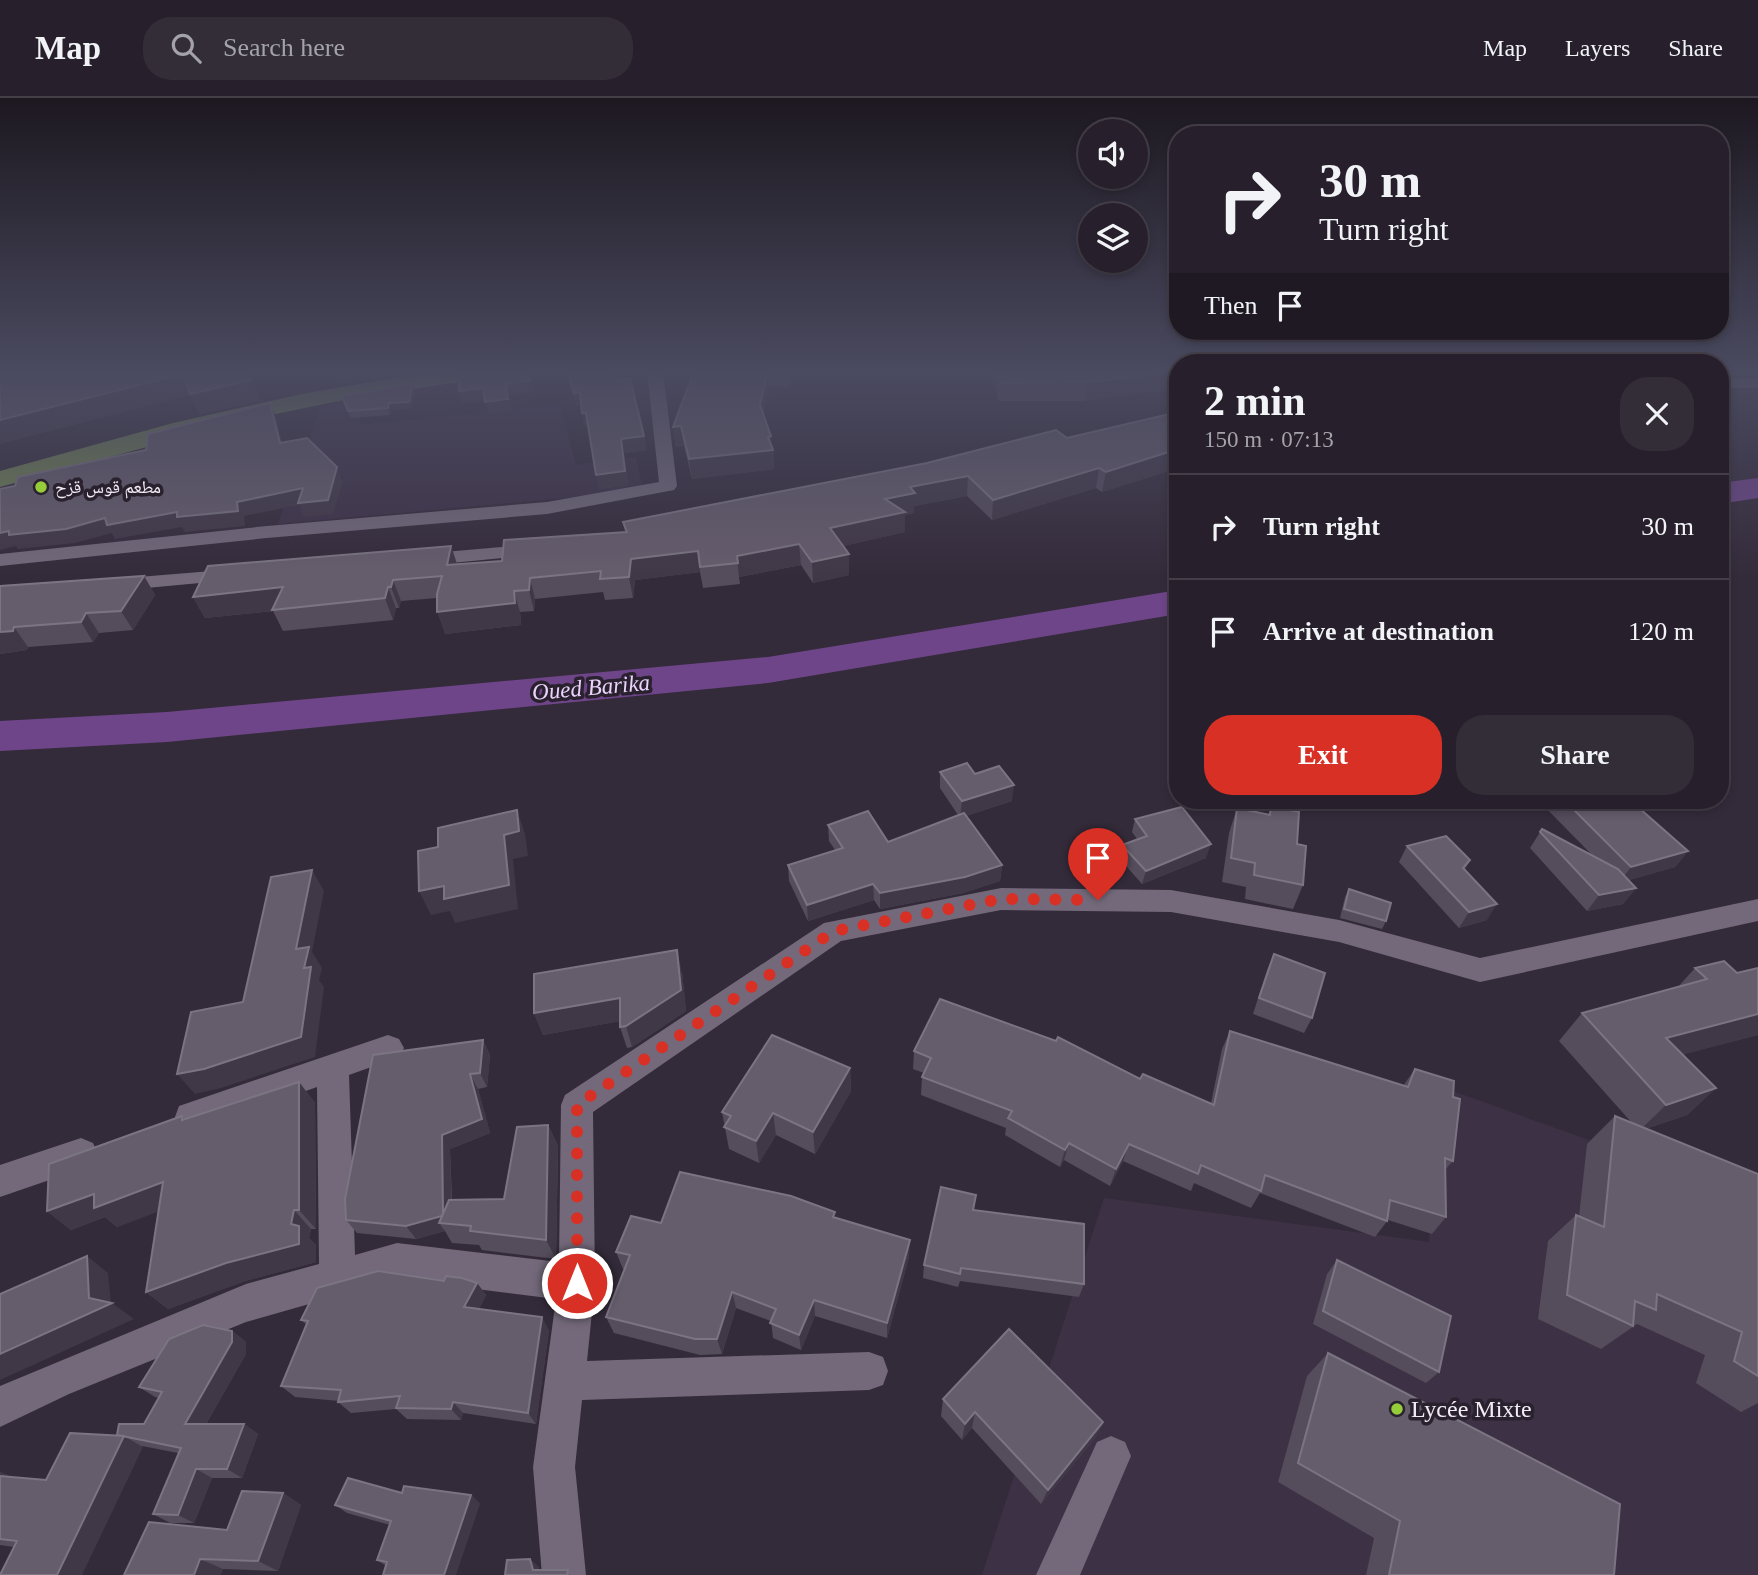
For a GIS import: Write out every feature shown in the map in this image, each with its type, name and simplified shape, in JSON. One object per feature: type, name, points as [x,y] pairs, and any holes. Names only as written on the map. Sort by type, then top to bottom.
[{"type":"main road","points":[[2,465],[89,440]]},
{"type":"main road","points":[[2,465],[115,440]]},
{"type":"street","points":[[0,560],[267,532],[547,508],[668,486],[663,440]]},
{"type":"street","points":[[396,562],[561,548]]},
{"type":"street","points":[[96,587],[260,573]]},
{"type":"street","points":[[564,1575],[554,1467],[567,1381],[577,1283],[577,1105],[834,931],[1001,899],[1171,901],[1339,931],[1480,970],[1758,910]]},
{"type":"street","points":[[167,1125],[388,1048]]},
{"type":"street","points":[[333,1068],[337,1278]]},
{"type":"street","points":[[0,1181],[116,1142]]},
{"type":"street","points":[[0,1407],[56,1380],[246,1303],[397,1262],[577,1283]]},
{"type":"street","points":[[567,1381],[869,1371]]},
{"type":"street","points":[[1058,1575],[1111,1456]]},
{"type":"shaded area","points":[[309,440],[569,440],[576,465],[636,457],[643,491],[278,524]]},
{"type":"shaded area","name":"Lycée Mixte","points":[[1439,1086],[1758,1201],[1758,1575],[982,1575],[1104,1198],[1429,1242]]},
{"type":"building","points":[[147,440],[279,440],[280,443],[309,440],[337,467],[328,500],[298,503],[303,488],[237,502],[238,511],[177,517],[177,512],[107,525],[105,518],[66,529],[9,535],[9,531],[0,533],[0,489],[15,486],[18,477],[146,450]]},
{"type":"building","points":[[590,440],[621,440],[625,471],[596,475]]},
{"type":"building","points":[[684,440],[769,440],[773,450],[689,459]]},
{"type":"building","points":[[1017,440],[1169,440],[1169,452],[1106,472],[1099,468],[993,500],[968,476],[910,487],[915,493],[885,499],[905,512],[830,528],[849,554],[812,562],[799,544],[737,556],[738,563],[700,567],[698,551],[631,559],[629,577],[600,579],[601,571],[530,578],[529,590],[514,591],[515,603],[437,612],[437,594],[442,576],[393,580],[385,598],[272,610],[283,587],[193,597],[208,566],[451,546],[447,565],[502,561],[504,540],[627,532],[623,522],[927,463]]},
{"type":"building","points":[[144,576],[121,611],[86,613],[81,622],[14,627],[13,631],[0,632],[0,586]]},
{"type":"building","points":[[967,763],[975,774],[999,766],[1014,785],[962,801],[940,772]]},
{"type":"building","points":[[1184,809],[1211,844],[1146,871],[1122,845],[1147,836],[1135,819]]},
{"type":"building","points":[[1237,809],[1270,815],[1271,809],[1299,812],[1297,844],[1306,846],[1303,885],[1254,875],[1255,863],[1231,858]]},
{"type":"building","points":[[1573,809],[1640,809],[1688,851],[1631,867]]},
{"type":"building","points":[[517,810],[519,831],[504,835],[509,885],[444,899],[444,886],[419,891],[418,851],[438,847],[438,828]]},
{"type":"building","points":[[868,811],[888,842],[964,813],[1002,865],[965,877],[880,893],[873,884],[807,905],[788,865],[843,848],[828,825]]},
{"type":"building","points":[[1542,829],[1618,869],[1636,888],[1599,895],[1540,832]]},
{"type":"building","points":[[1446,836],[1470,860],[1463,868],[1497,904],[1469,912],[1407,846]]},
{"type":"building","points":[[312,870],[296,949],[309,947],[304,968],[311,967],[301,1037],[204,1069],[177,1074],[191,1012],[243,1002],[271,877]]},
{"type":"building","points":[[1349,889],[1391,903],[1386,921],[1344,909]]},
{"type":"building","points":[[677,950],[681,990],[626,1026],[620,1027],[620,998],[534,1013],[534,974]]},
{"type":"building","points":[[1274,954],[1325,973],[1312,1018],[1259,998]]},
{"type":"building","points":[[1724,961],[1737,973],[1758,968],[1758,1014],[1666,1038],[1716,1088],[1666,1105],[1582,1013],[1707,979],[1695,968]]},
{"type":"building","points":[[940,999],[1056,1041],[1058,1037],[1140,1079],[1143,1074],[1214,1105],[1230,1031],[1408,1087],[1415,1069],[1454,1081],[1453,1097],[1460,1099],[1453,1161],[1445,1158],[1446,1217],[1390,1200],[1387,1221],[1265,1175],[1261,1191],[1201,1165],[1198,1174],[1129,1144],[1116,1169],[1069,1143],[1065,1150],[1008,1118],[1012,1111],[922,1077],[931,1058],[914,1051]]},
{"type":"building","points":[[772,1035],[850,1068],[813,1132],[773,1113],[756,1141],[724,1127],[731,1116],[722,1112]]},
{"type":"building","points":[[483,1040],[480,1073],[470,1074],[482,1119],[442,1135],[442,1216],[406,1226],[346,1220],[345,1199],[373,1055]]},
{"type":"building","points":[[299,1082],[299,1210],[294,1210],[291,1224],[299,1226],[299,1244],[226,1263],[146,1292],[163,1182],[94,1208],[94,1194],[47,1211],[49,1164],[182,1116],[182,1120]]},
{"type":"building","points":[[1615,1116],[1758,1174],[1758,1376],[1734,1361],[1742,1332],[1657,1294],[1656,1310],[1635,1301],[1633,1326],[1567,1295],[1576,1215],[1604,1227]]},
{"type":"building","points":[[548,1125],[546,1240],[470,1231],[471,1226],[439,1223],[449,1200],[504,1199],[517,1127]]},
{"type":"building","points":[[680,1172],[791,1196],[835,1212],[833,1217],[910,1240],[887,1323],[814,1300],[799,1335],[770,1323],[776,1309],[732,1292],[717,1339],[695,1339],[606,1317],[630,1255],[616,1252],[631,1216],[661,1223]]},
{"type":"building","points":[[941,1187],[976,1195],[973,1210],[1084,1224],[1084,1284],[961,1268],[960,1274],[924,1265]]},
{"type":"building","points":[[87,1256],[89,1298],[112,1303],[0,1354],[0,1294]]},
{"type":"building","points":[[1337,1260],[1451,1316],[1439,1372],[1323,1311]]},
{"type":"building","points":[[378,1271],[444,1281],[446,1276],[462,1278],[477,1283],[464,1307],[542,1317],[528,1413],[453,1402],[451,1409],[396,1408],[400,1396],[338,1402],[341,1390],[281,1386],[308,1321],[301,1320],[317,1288]]},
{"type":"building","points":[[203,1325],[232,1331],[232,1342],[185,1424],[244,1424],[227,1469],[196,1469],[178,1515],[153,1514],[181,1448],[117,1435],[119,1424],[144,1424],[162,1392],[139,1387],[169,1339]]},
{"type":"building","points":[[1009,1329],[1103,1422],[1048,1490],[975,1412],[965,1424],[943,1399]]},
{"type":"building","points":[[1328,1353],[1620,1504],[1614,1575],[1389,1575],[1400,1521],[1298,1463]]},
{"type":"building","points":[[70,1433],[124,1436],[57,1575],[0,1575],[17,1541],[0,1539],[0,1476],[46,1480]]},
{"type":"building","points":[[348,1478],[402,1493],[404,1486],[471,1495],[444,1575],[383,1575],[387,1562],[377,1560],[391,1521],[335,1505]]},
{"type":"building","points":[[242,1491],[283,1493],[258,1561],[200,1559],[194,1575],[124,1575],[149,1522],[227,1530]]},
{"type":"building","points":[[530,1559],[533,1570],[568,1570],[567,1575],[505,1575],[507,1560]]},
{"type":"waterway","name":"Oued Barika","points":[[1729,493],[1758,488]]},
{"type":"waterway","name":"Oued Barika","points":[[0,736],[167,727],[768,670],[1169,603]]},
{"type":"place","name":"مطعم قوس قزح","points":[[41,487]]},
{"type":"place","name":"Lycée Mixte","points":[[1397,1409]]},
{"type":"route","points":[[577,1283],[577,1105],[834,931],[1001,899],[1098,900]]}]
